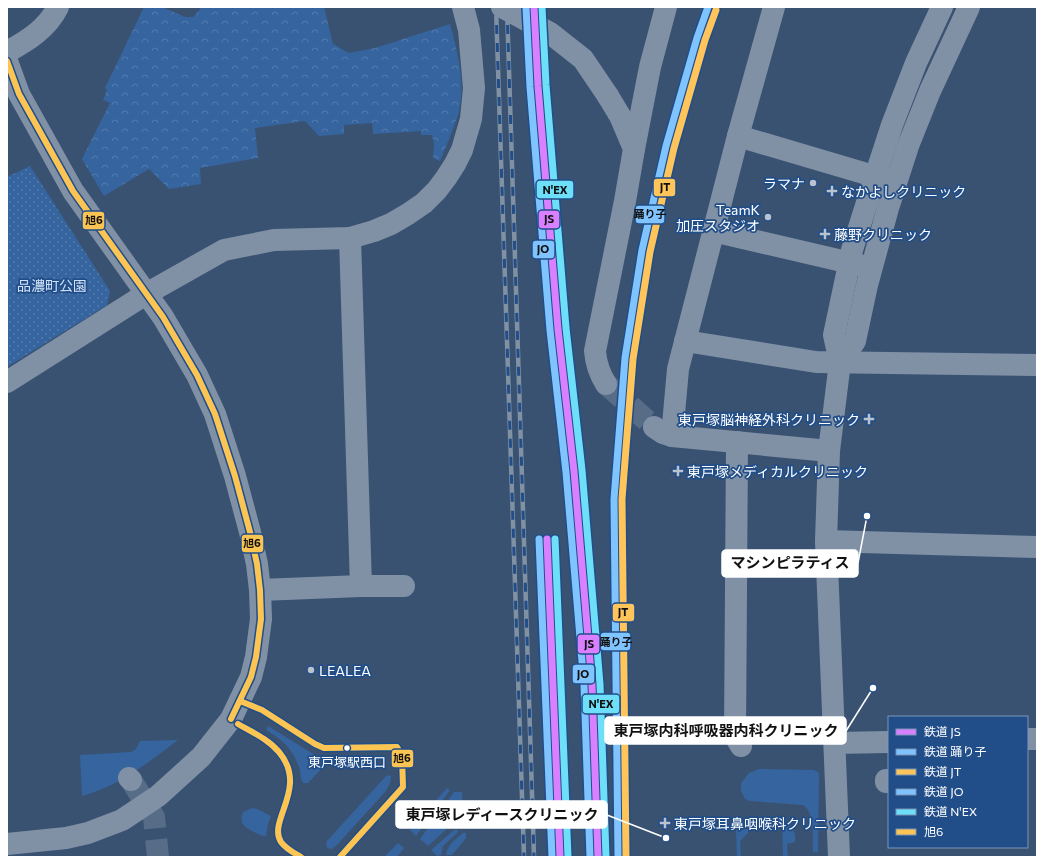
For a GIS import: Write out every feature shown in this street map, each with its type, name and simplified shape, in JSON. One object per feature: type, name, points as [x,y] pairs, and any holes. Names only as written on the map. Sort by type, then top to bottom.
[{"type":"street","points":[[7,52],[30,39],[40,31],[58,7]]},
{"type":"street","points":[[7,382],[146,294],[224,250],[274,240],[350,238],[391,224],[424,203],[446,178],[462,150],[472,119],[474,88],[470,30],[463,7]]},
{"type":"street","points":[[502,7],[550,33],[583,59],[620,116],[634,149]]},
{"type":"street","points":[[606,384],[596,364],[595,351],[650,67],[666,7]]},
{"type":"street","points":[[774,7],[713,231],[663,431],[737,442],[829,452]]},
{"type":"street","points":[[839,857],[826,542],[829,452],[840,362],[834,335],[849,262],[874,177],[916,63],[942,7]]},
{"type":"street","points":[[840,362],[855,341],[888,208],[908,146],[930,91],[969,7]]},
{"type":"street","points":[[7,61],[19,94],[73,191],[163,317],[197,375],[215,414],[235,476],[250,532],[257,564],[261,619],[256,657],[251,677],[231,719],[201,757],[158,796],[122,820],[88,832],[66,838],[7,844]]},
{"type":"street","points":[[738,136],[896,183]]},
{"type":"street","points":[[713,231],[872,268]]},
{"type":"street","points":[[350,238],[361,586]]},
{"type":"street","points":[[685,341],[816,362],[1037,365]]},
{"type":"street","points":[[737,442],[735,736],[741,746]]},
{"type":"street","points":[[826,542],[1037,547]]},
{"type":"street","points":[[260,590],[404,586]]},
{"type":"street","points":[[835,743],[888,742]]},
{"type":"green space","points":[[144,7],[162,7],[185,17],[193,17],[202,7],[324,7],[333,44],[349,53],[375,48],[450,24],[460,69],[461,92],[458,115],[440,161],[433,158],[434,144],[432,135],[421,135],[421,131],[373,134],[372,123],[344,125],[344,134],[319,136],[305,121],[255,128],[258,158],[200,168],[201,184],[169,189],[149,169],[104,196],[82,159],[110,103],[103,100],[107,90],[105,88]]},
{"type":"green space","name":"品濃町公園","points":[[30,166],[110,291],[107,305],[7,367],[7,177]]},
{"type":"green space","points":[[268,726],[323,760],[323,767],[308,783],[303,783],[299,767],[290,750],[282,741],[266,730]]},
{"type":"green space","points":[[178,740],[121,780],[82,796],[80,755],[131,752],[136,749],[140,741]]},
{"type":"green space","points":[[759,769],[814,770],[818,772],[818,852],[813,852],[812,820],[807,809],[803,805],[750,801],[745,799],[741,791],[741,783],[749,773]]},
{"type":"green space","points":[[387,775],[391,776],[390,783],[386,791],[337,845],[332,849],[327,848],[326,842]]},
{"type":"green space","points":[[447,788],[450,790],[416,836],[410,830]]},
{"type":"green space","points":[[454,792],[462,792],[463,825],[452,824],[428,846],[420,839]]},
{"type":"green space","points":[[252,808],[271,816],[266,836],[261,835],[243,825],[243,812]]},
{"type":"green space","points":[[742,824],[746,825],[749,830],[740,841],[741,857],[737,857],[736,830],[737,827]]},
{"type":"green space","points":[[782,824],[791,827],[795,834],[795,842],[787,844],[788,857],[783,857]]},
{"type":"green space","points":[[454,830],[458,831],[457,833],[443,846],[441,855],[437,856],[431,850]]},
{"type":"green space","points":[[463,833],[466,833],[466,838],[452,855],[446,855],[450,845]]},
{"type":"green space","points":[[398,843],[404,848],[397,857],[384,857]]},
{"type":"tunnel","points":[[606,384],[654,427]]},
{"type":"tunnel","points":[[131,780],[154,817],[158,857]]},
{"type":"railway","points":[[496,7],[524,857]]},
{"type":"railway","points":[[507,7],[534,857]]},
{"type":"rail line","name":"JO","points":[[526,7],[530,87],[550,330],[566,472],[584,685],[590,857]]},
{"type":"rail line","name":"JS","points":[[534,7],[538,86],[558,329],[574,471],[592,685],[598,857]]},
{"type":"rail line","name":"N'EX","points":[[542,7],[546,85],[566,328],[582,470],[600,684],[606,857]]},
{"type":"rail line","name":"踊り子","points":[[618,857],[614,499],[625,358],[642,250],[666,146],[697,38],[708,7]]},
{"type":"rail line","name":"JT","points":[[626,857],[622,499],[633,359],[650,252],[674,148],[705,40],[716,10]]},
{"type":"rail line","name":"JO","points":[[539,539],[552,857]]},
{"type":"rail line","name":"JS","points":[[547,539],[560,857]]},
{"type":"rail line","name":"N'EX","points":[[555,539],[568,857]]},
{"type":"transit line","name":"旭6","points":[[7,61],[19,94],[73,191],[163,317],[197,375],[215,414],[235,476],[250,532],[257,564],[260,590],[261,619],[256,657],[251,677],[231,719]]},
{"type":"transit line","name":"旭6","points":[[240,701],[262,710],[315,744],[324,748],[397,747],[402,755],[403,787],[340,857]]},
{"type":"transit line","name":"旭6","points":[[238,724],[260,736],[275,747],[287,765],[290,778],[289,791],[279,824],[278,834],[281,842],[290,851],[301,857]]},
{"type":"place","name":"ラマナ","points":[[813,183]]},
{"type":"place","name":"なかよしクリニック","points":[[832,191]]},
{"type":"place","name":"TeamK 加圧スタジオ","points":[[768,217]]},
{"type":"place","name":"藤野クリニック","points":[[825,234]]},
{"type":"place","name":"東戸塚脳神経外科クリニック","points":[[869,419]]},
{"type":"place","name":"東戸塚メディカルクリニック","points":[[678,471]]},
{"type":"place","name":"マシンピラティス","points":[[867,516]]},
{"type":"place","name":"LEALEA","points":[[311,670]]},
{"type":"place","name":"東戸塚内科呼吸器内科クリニック","points":[[873,688]]},
{"type":"place","name":"東戸塚駅西口","points":[[347,748]]},
{"type":"place","name":"東戸塚耳鼻咽喉科クリニック","points":[[665,823]]},
{"type":"place","name":"東戸塚レディースクリニック","points":[[666,838]]}]
